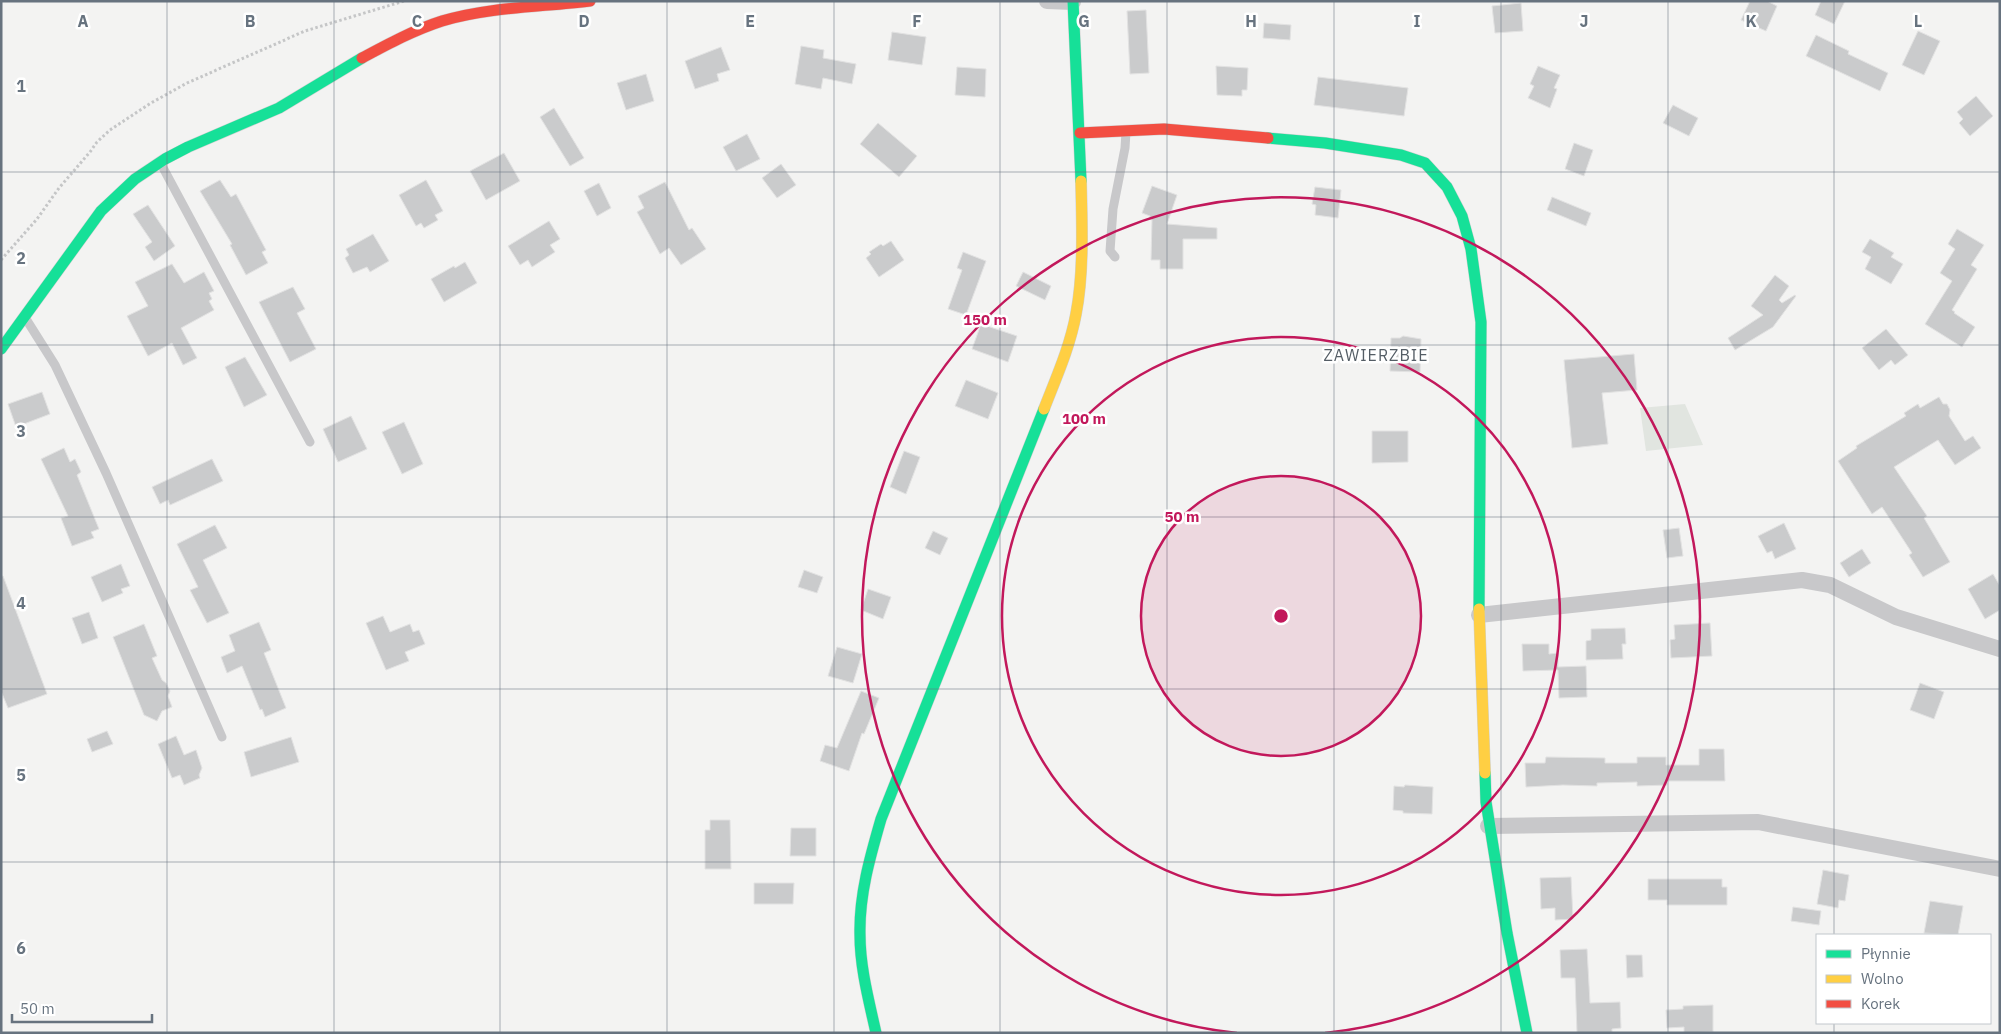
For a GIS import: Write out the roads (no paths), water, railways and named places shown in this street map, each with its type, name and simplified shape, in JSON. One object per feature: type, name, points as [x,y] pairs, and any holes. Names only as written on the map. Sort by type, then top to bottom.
[{"type":"street","points":[[1,349],[100,211],[116,194],[159,162],[175,153],[278,109],[403,36],[444,21],[477,14],[590,1]]},
{"type":"street","points":[[876,1033],[863,975],[860,923],[867,869],[881,819],[1062,364],[1076,314],[1082,245],[1080,133],[1073,2],[1047,1]]},
{"type":"street","points":[[1080,133],[1164,129],[1200,131],[1325,143],[1401,155],[1424,163],[1447,187],[1462,216],[1471,249],[1481,322],[1479,614],[1486,802],[1488,826],[1527,1033]]},
{"type":"street","points":[[1479,614],[1802,580],[1830,585],[1896,617],[2000,649]]},
{"type":"street","points":[[1488,826],[1758,822],[2000,869]]},
{"type":"lane","points":[[1116,257],[1110,251],[1113,209],[1125,148],[1126,130]]},
{"type":"lane","points":[[159,162],[310,442]]},
{"type":"lane","points":[[24,316],[55,365],[106,474],[222,737]]},
{"type":"district","name":"ZAWIERZBIE","points":[[1376,355]]}]
